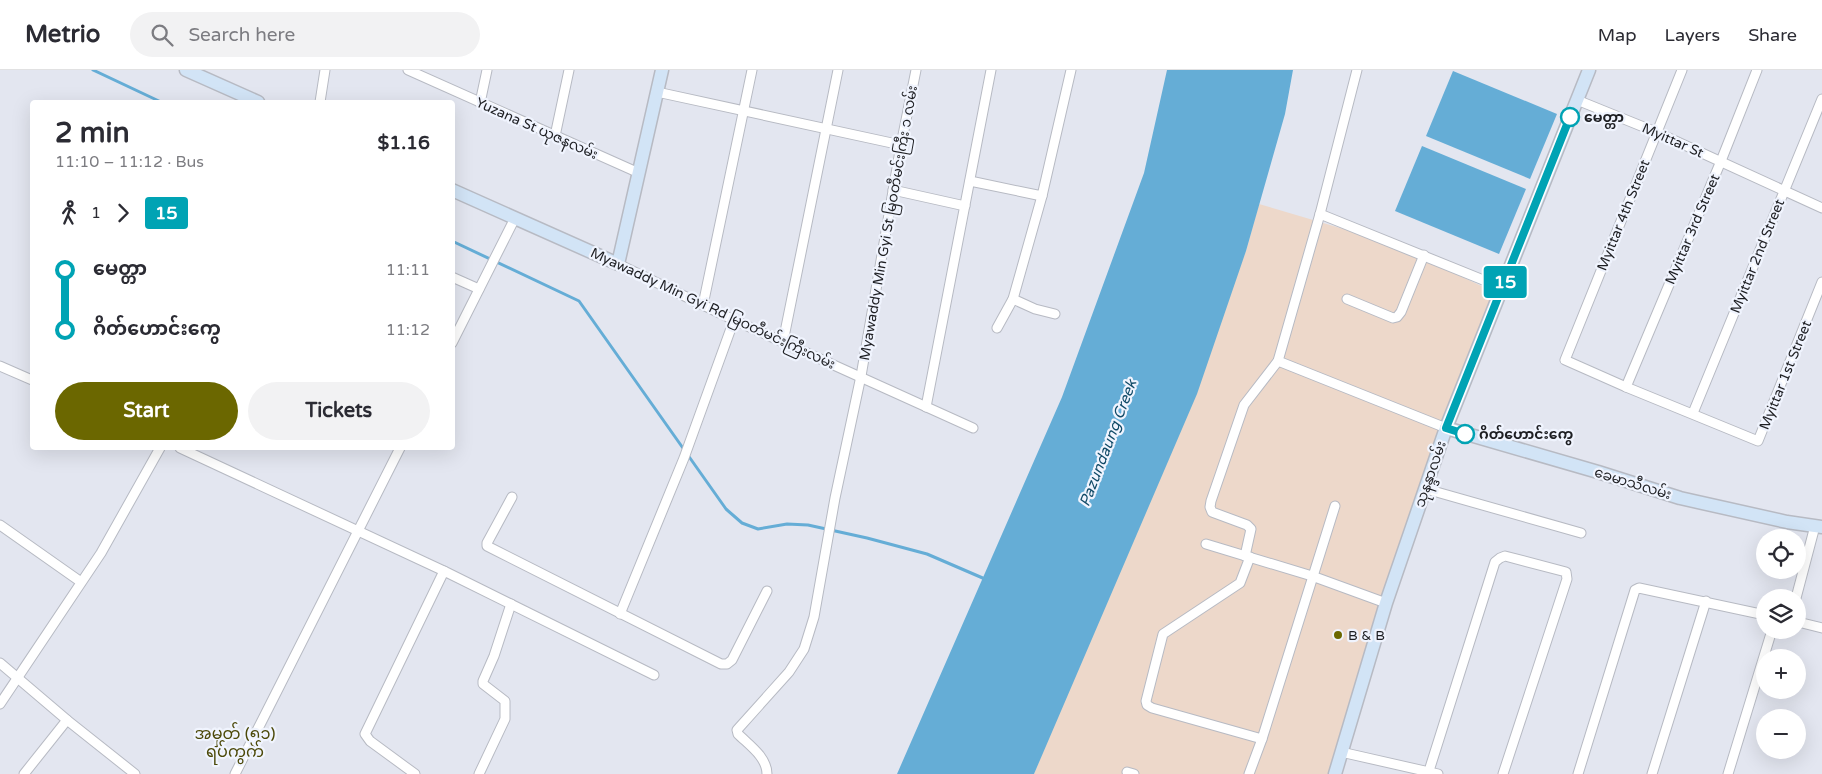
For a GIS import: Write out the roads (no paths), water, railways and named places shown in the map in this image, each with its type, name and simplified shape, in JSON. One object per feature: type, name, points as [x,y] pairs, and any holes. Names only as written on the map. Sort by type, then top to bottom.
[{"type":"main road","points":[[186,70],[254,100]]},
{"type":"main road","points":[[618,264],[662,70]]},
{"type":"main road","name":"သုနန္ဒာလမ်း","points":[[1335,774],[1386,603],[1446,428],[1589,70]]},
{"type":"main road","name":"Myawaddy Min Gyi Rd မြဝတီမင်းကြီးလမ်း","points":[[455,191],[618,264]]},
{"type":"main road","name":"ခေမာသီလမ်း","points":[[1446,428],[1680,498],[1818,527]]},
{"type":"street","points":[[320,100],[325,70]]},
{"type":"street","name":"Yuzana St ယုဇနလမ်း","points":[[408,70],[639,173]]},
{"type":"street","points":[[480,103],[488,70]]},
{"type":"street","points":[[555,136],[569,70]]},
{"type":"street","points":[[702,305],[752,70]]},
{"type":"street","points":[[783,342],[838,70]]},
{"type":"street","name":"Myawaddy Min Gyi St မြဝတီမင်းကြီး ၁ လမ်း","points":[[767,774],[766,765],[761,757],[738,734],[737,730],[789,672],[804,649],[814,617],[835,498],[861,376],[916,70]]},
{"type":"street","points":[[926,407],[991,70]]},
{"type":"street","points":[[997,328],[1013,299],[1042,196],[1071,70]]},
{"type":"street","points":[[1262,739],[1152,708],[1147,705],[1146,700],[1163,634],[1240,583],[1251,529],[1243,523],[1212,512],[1210,504],[1244,405],[1278,361],[1320,214],[1357,70]]},
{"type":"street","name":"Myittar 4th Street","points":[[1626,387],[1565,360],[1682,70]]},
{"type":"street","name":"Myittar 3rd Street","points":[[1626,387],[1757,70]]},
{"type":"street","points":[[657,92],[901,145]]},
{"type":"street","name":"Myittar 2nd Street","points":[[1692,413],[1822,98]]},
{"type":"street","name":"Myittar St","points":[[1577,100],[1656,132],[1822,208]]},
{"type":"street","points":[[970,181],[1042,196]]},
{"type":"street","points":[[893,190],[965,206]]},
{"type":"street","points":[[1320,214],[1503,288]]},
{"type":"street","points":[[455,331],[479,289],[515,218]]},
{"type":"street","points":[[1347,299],[1392,318],[1397,317],[1401,312],[1424,255]]},
{"type":"street","name":"Myawaddy Min Gyi Rd မြဝတီမင်းကြီးလမ်း","points":[[618,264],[734,320],[973,428]]},
{"type":"street","points":[[455,278],[479,289]]},
{"type":"street","name":"Myittar 1st Street","points":[[1692,413],[1758,441],[1822,282]]},
{"type":"street","points":[[1013,299],[1035,309],[1054,314]]},
{"type":"street","points":[[620,614],[684,458],[734,320]]},
{"type":"street","points":[[1278,361],[1446,428]]},
{"type":"street","points":[[0,366],[30,379]]},
{"type":"street","points":[[1626,387],[1692,413]]},
{"type":"street","points":[[0,704],[101,553],[159,450]]},
{"type":"street","points":[[184,450],[359,530],[654,675]]},
{"type":"street","points":[[235,774],[399,450]]},
{"type":"street","points":[[1426,489],[1581,533]]},
{"type":"street","points":[[512,497],[487,542],[487,546],[721,664],[727,664],[732,660],[767,591]]},
{"type":"street","points":[[1249,774],[1262,739],[1335,506]]},
{"type":"street","points":[[0,525],[81,582]]},
{"type":"street","points":[[1799,589],[1818,527]]},
{"type":"street","points":[[1206,544],[1312,576],[1386,603]]},
{"type":"street","points":[[1428,773],[1495,562],[1505,556],[1566,572],[1568,579],[1503,774]]},
{"type":"street","points":[[415,774],[370,741],[365,734],[370,720],[444,571]]},
{"type":"street","points":[[1578,774],[1635,590],[1640,588],[1756,613]]},
{"type":"street","points":[[1652,774],[1706,601]]},
{"type":"street","points":[[478,774],[505,719],[505,701],[488,689],[483,684],[483,681],[494,656],[511,604]]},
{"type":"street","points":[[1806,624],[1822,628]]},
{"type":"street","points":[[1728,774],[1769,639]]},
{"type":"street","points":[[0,663],[135,774]]},
{"type":"street","points":[[24,774],[67,720]]},
{"type":"street","points":[[1341,752],[1438,774]]},
{"type":"water","name":"Pazundaung Creek","points":[[1167,70],[1293,70],[1285,114],[1246,251],[1197,394],[1034,774],[897,774],[1062,397],[1144,173]]},
{"type":"water","points":[[1453,71],[1557,114],[1530,179],[1426,136]]},
{"type":"water","points":[[1422,146],[1526,189],[1499,254],[1395,211]]},
{"type":"waterway","points":[[93,70],[157,100]]},
{"type":"waterway","points":[[455,242],[579,301],[726,509],[742,523],[758,529],[787,524],[808,525],[867,538],[927,554],[985,579]]},
{"type":"place","name":"မေတ္တာ","points":[[1570,117]]},
{"type":"place","name":"ဂိတ်ဟောင်းကွေ","points":[[1465,434]]},
{"type":"place","name":"B & B","points":[[1338,635]]},
{"type":"district","name":"အမှတ် (၅၁) ရပ်ကွက်","points":[[235,742]]}]
